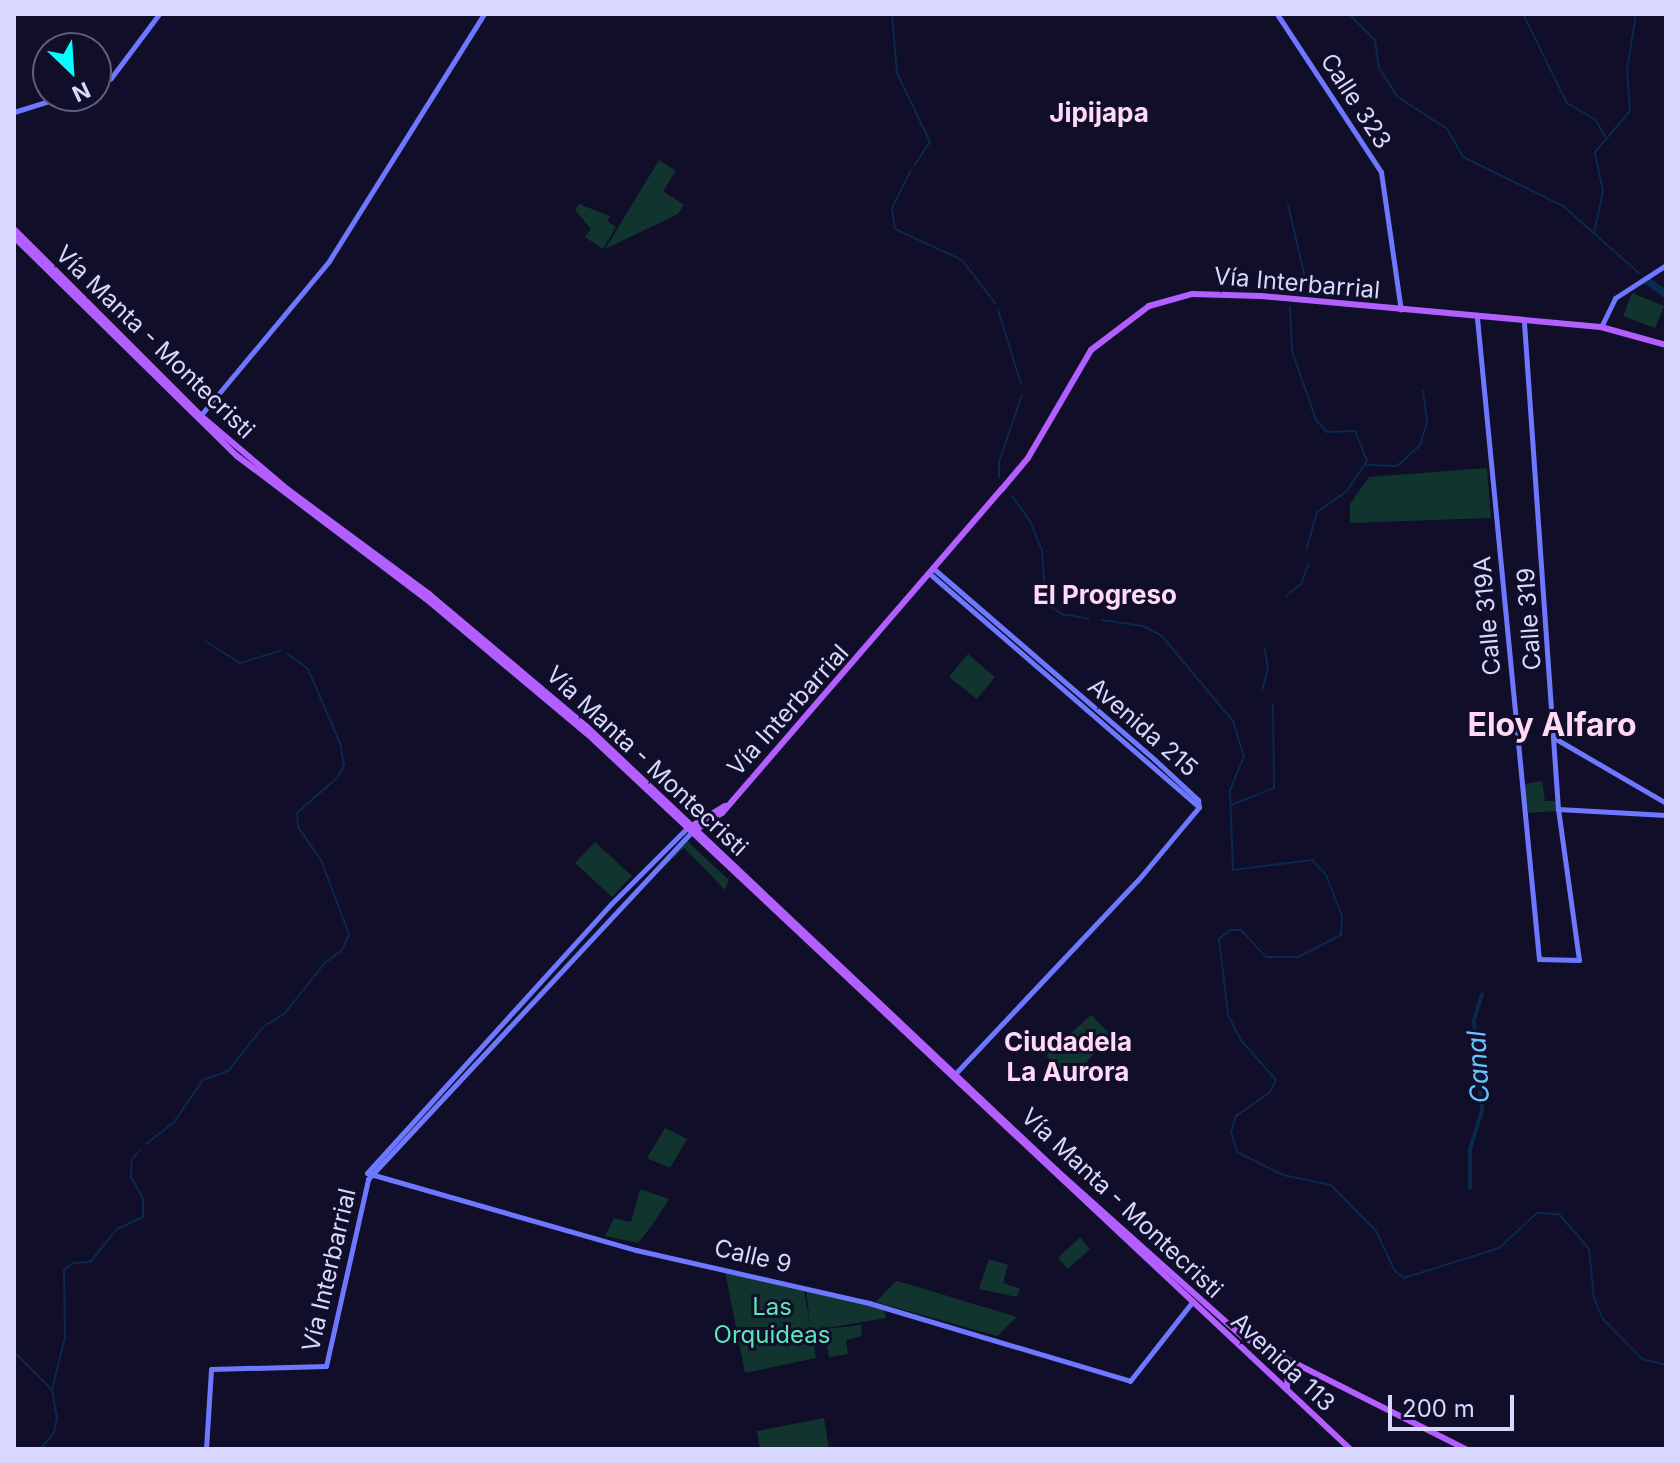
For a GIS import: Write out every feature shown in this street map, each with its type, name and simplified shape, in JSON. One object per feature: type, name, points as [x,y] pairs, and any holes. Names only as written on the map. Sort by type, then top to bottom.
[{"type":"main road","name":"Vía Manta - Montecristi","points":[[14,229],[198,417]]},
{"type":"main road","name":"Vía Manta - Montecristi","points":[[14,237],[198,417],[284,493],[477,640],[692,829],[1193,1299],[1243,1337],[1466,1449]]},
{"type":"main road","name":"Vía Interbarrial","points":[[692,829],[716,820],[932,572],[1028,458],[1091,350],[1139,311],[1171,297],[1207,293],[1601,327],[1666,345]]},
{"type":"main road","name":"Vía Interbarrial","points":[[692,829],[728,805]]},
{"type":"main road","points":[[708,840],[716,820]]},
{"type":"main road","name":"Vía Manta - Montecristi","points":[[692,829],[708,840],[953,1077]]},
{"type":"main road","name":"Avenida 113","points":[[1193,1299],[1350,1449]]},
{"type":"main road","points":[[1289,1390],[1288,1373],[1306,1370]]},
{"type":"street","points":[[112,77],[159,14]]},
{"type":"street","points":[[198,417],[329,261],[484,14]]},
{"type":"street","name":"Calle 323","points":[[1277,14],[1381,172],[1401,310]]},
{"type":"street","points":[[1601,327],[1615,298],[1666,265]]},
{"type":"street","name":"Calle 319A","points":[[1477,318],[1539,959],[1579,960]]},
{"type":"street","name":"Calle 319","points":[[1524,322],[1556,739],[1558,809],[1579,960]]},
{"type":"street","name":"Avenida 215","points":[[932,572],[1199,807],[1138,880],[953,1077]]},
{"type":"street","points":[[1556,739],[1666,803]]},
{"type":"street","points":[[1558,809],[1666,815]]},
{"type":"street","name":"Vía Interbarrial","points":[[206,1449],[211,1369],[326,1366],[370,1176],[511,1017],[692,829]]},
{"type":"street","name":"Calle 9","points":[[370,1176],[600,1241],[869,1303],[1130,1381],[1193,1299]]},
{"type":"green space","points":[[659,160],[676,171],[663,191],[684,205],[678,214],[605,249]]},
{"type":"green space","points":[[579,204],[610,216],[607,221],[616,227],[603,249],[585,237],[591,229],[575,210]]},
{"type":"green space","points":[[1632,293],[1664,306],[1655,328],[1623,316]]},
{"type":"green space","points":[[1487,468],[1491,518],[1350,523],[1350,504],[1369,477]]},
{"type":"green space","points":[[968,654],[995,677],[977,699],[949,677]]},
{"type":"green space","points":[[1542,781],[1545,801],[1557,801],[1558,811],[1528,813],[1524,784]]},
{"type":"green space","points":[[687,841],[729,880],[725,890],[684,848],[643,887]]},
{"type":"green space","points":[[595,842],[632,876],[612,897],[575,863]]},
{"type":"green space","points":[[1091,1015],[1112,1035],[1071,1079],[1046,1056]]},
{"type":"green space","points":[[665,1128],[687,1139],[670,1168],[647,1158]]},
{"type":"green space","points":[[640,1189],[669,1199],[653,1224],[638,1243],[605,1236],[614,1218],[631,1222]]},
{"type":"green space","points":[[1080,1237],[1090,1249],[1068,1269],[1058,1258]]},
{"type":"green space","points":[[989,1259],[1008,1265],[1003,1283],[1020,1289],[1017,1297],[979,1289]]},
{"type":"green space","name":"Las Orquideas","points":[[725,1271],[804,1290],[810,1324],[806,1289],[883,1308],[886,1318],[815,1330],[861,1325],[862,1336],[846,1340],[848,1354],[829,1357],[825,1333],[812,1330],[816,1358],[745,1373]]},
{"type":"green space","points":[[896,1281],[1017,1317],[997,1336],[876,1302]]},
{"type":"green space","points":[[824,1418],[829,1449],[760,1449],[757,1431]]},
{"type":"waterway","points":[[892,14],[897,73],[930,142],[914,166]]},
{"type":"waterway","points":[[1349,14],[1375,40],[1379,68],[1398,97],[1447,129],[1463,157],[1563,206],[1639,273]]},
{"type":"waterway","points":[[1523,14],[1567,103],[1595,119],[1605,136]]},
{"type":"waterway","points":[[1594,234],[1603,191],[1595,152],[1630,111],[1627,70],[1636,14]]},
{"type":"waterway","points":[[911,170],[892,208],[895,229],[962,260],[995,303]]},
{"type":"waterway","points":[[1288,205],[1304,273],[1297,294]]},
{"type":"waterway","points":[[1646,280],[1666,294]]},
{"type":"waterway","points":[[1290,307],[1292,351],[1316,420],[1327,432],[1355,431],[1367,461],[1347,491],[1317,512],[1307,548]]},
{"type":"waterway","points":[[998,310],[1021,384]]},
{"type":"waterway","points":[[1367,465],[1397,466],[1420,445],[1427,422],[1423,391]]},
{"type":"waterway","points":[[999,477],[999,462],[1022,395]]},
{"type":"waterway","points":[[1012,496],[1030,521],[1042,551],[1046,604],[1062,614],[1089,619]]},
{"type":"waterway","points":[[1286,596],[1301,584],[1309,563]]},
{"type":"waterway","points":[[1102,620],[1143,626],[1161,635],[1233,721],[1244,756],[1230,791],[1233,870],[1312,860],[1326,875],[1342,916],[1341,935],[1298,957],[1266,957],[1241,930],[1230,930],[1219,939],[1228,1015],[1241,1040],[1276,1080],[1270,1092],[1236,1116],[1231,1132],[1237,1152],[1283,1175],[1331,1185],[1376,1231],[1395,1271],[1404,1278],[1499,1248],[1537,1213],[1559,1214],[1589,1249],[1594,1298],[1603,1319],[1642,1359],[1666,1365]]},
{"type":"waterway","points":[[205,641],[240,663],[280,651]]},
{"type":"waterway","points":[[1262,691],[1268,669],[1265,649]]},
{"type":"waterway","points":[[146,1144],[174,1122],[203,1080],[228,1071],[263,1027],[285,1013],[324,964],[342,950],[349,934],[321,860],[298,827],[297,813],[338,777],[344,765],[340,743],[308,669],[287,653]]},
{"type":"waterway","points":[[1231,805],[1274,788],[1273,705]]},
{"type":"waterway","name":"Canal","points":[[1470,1188],[1470,1150],[1482,1110],[1474,1020],[1482,994]]},
{"type":"waterway","points":[[40,1449],[54,1433],[57,1418],[52,1390],[65,1337],[64,1270],[73,1263],[90,1262],[117,1229],[143,1217],[143,1199],[131,1176],[132,1159],[141,1149]]},
{"type":"waterway","points":[[14,1352],[52,1390]]},
{"type":"district","name":"Jipijapa","points":[[1099,113]]},
{"type":"district","name":"El Progreso","points":[[1105,595]]},
{"type":"district","name":"Eloy Alfaro","points":[[1552,725]]},
{"type":"district","name":"Ciudadela La Aurora","points":[[1068,1057]]}]
